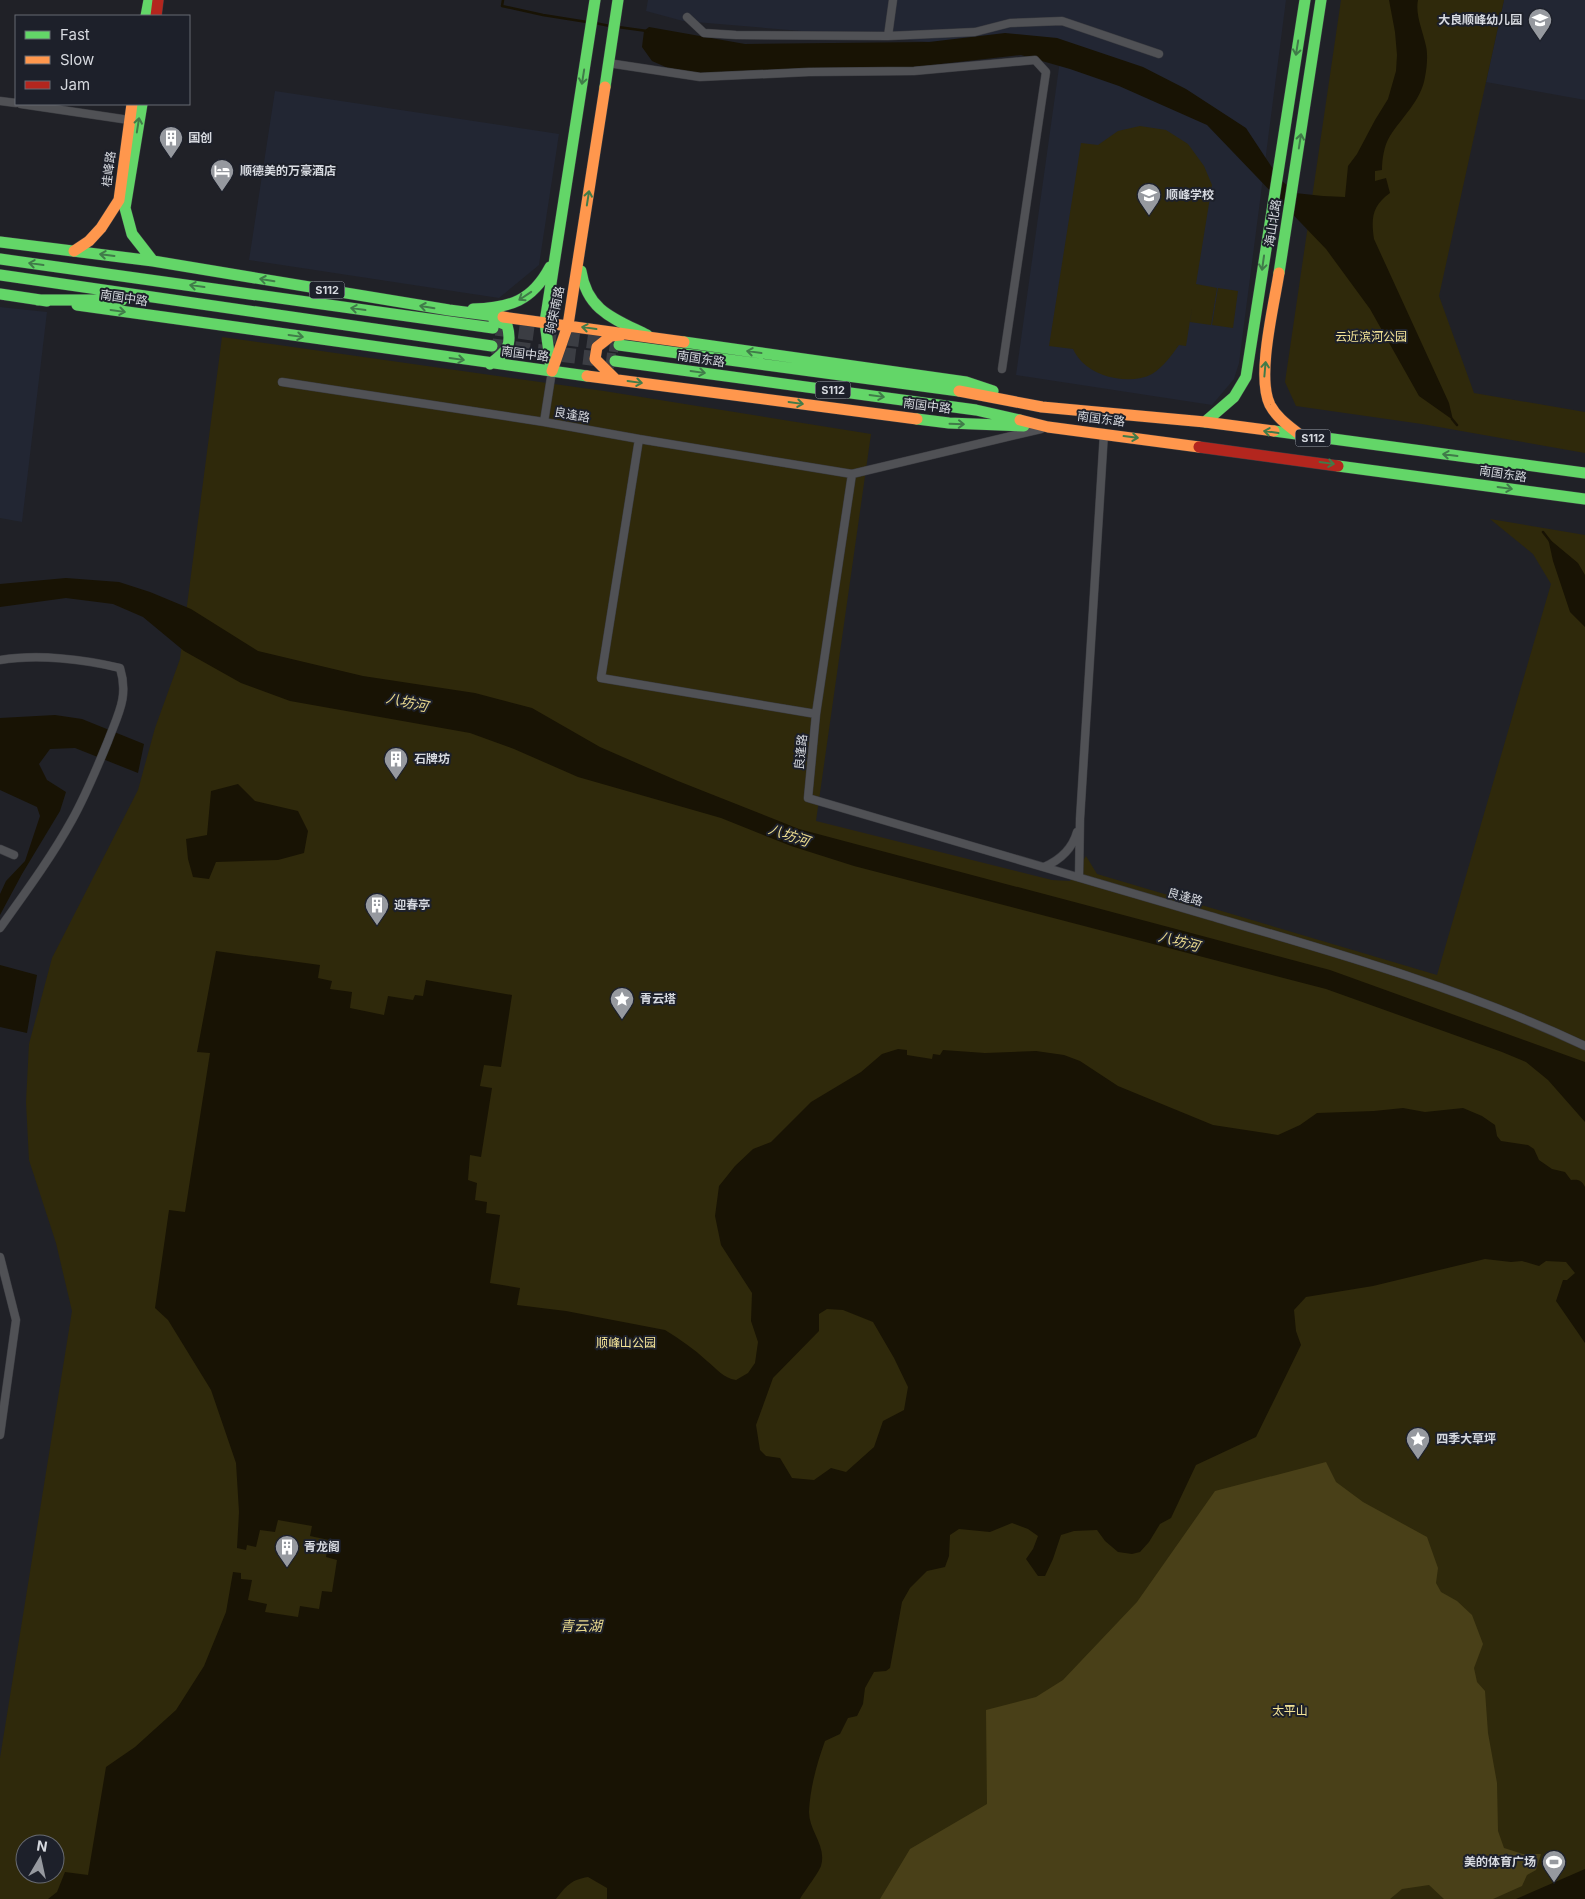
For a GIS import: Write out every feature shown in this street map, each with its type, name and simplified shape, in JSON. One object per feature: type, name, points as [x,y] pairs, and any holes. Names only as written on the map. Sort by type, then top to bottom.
[{"type":"main road","points":[[146,15],[149,0]]},
{"type":"main road","points":[[156,15],[158,0]]},
{"type":"main road","name":"驹荣南路","points":[[552,371],[545,322],[595,0]]},
{"type":"main road","name":"驹荣南路","points":[[552,371],[568,325],[618,0]]},
{"type":"main road","name":"海山北路","points":[[1204,422],[1234,398],[1241,389],[1246,377],[1305,0]]},
{"type":"main road","name":"海山北路","points":[[1302,437],[1281,421],[1274,413],[1267,400],[1264,384],[1272,318],[1321,0]]},
{"type":"main road","name":"桂峰路","points":[[74,251],[89,241],[101,228],[119,200],[132,105]]},
{"type":"main road","points":[[142,105],[125,208],[132,234],[153,261]]},
{"type":"main road","name":"S112","points":[[0,242],[153,261],[449,310],[568,325],[966,382],[1042,407]]},
{"type":"main road","points":[[449,310],[502,307],[524,298],[543,282],[558,242]]},
{"type":"main road","points":[[580,246],[583,289],[589,298],[607,315],[654,338]]},
{"type":"main road","name":"南国中路","points":[[0,259],[493,328]]},
{"type":"main road","name":"南国中路","points":[[0,275],[492,346]]},
{"type":"main road","name":"南国中路","points":[[0,294],[490,364],[949,424],[1048,427]]},
{"type":"main road","points":[[38,300],[177,300]]},
{"type":"main road","points":[[479,314],[507,325],[511,337],[506,353],[490,364]]},
{"type":"main road","points":[[615,379],[594,359],[596,346],[611,336],[631,334]]},
{"type":"main road","name":"南国东路","points":[[618,345],[980,394],[1042,407],[1204,422],[1302,437],[1585,473]]},
{"type":"main road","name":"南国东路","points":[[616,361],[976,410],[1048,427],[1585,499]]},
{"type":"street","points":[[888,36],[893,0]]},
{"type":"street","points":[[687,17],[704,33],[736,35],[888,36],[976,32],[1010,23],[1062,21],[1159,54]]},
{"type":"street","points":[[608,63],[700,77],[809,72],[914,71],[1035,60],[1046,72],[1002,369]]},
{"type":"street","points":[[0,101],[15,103]]},
{"type":"street","points":[[28,105],[129,120]]},
{"type":"street","points":[[544,422],[552,371]]},
{"type":"street","name":"良逢路","points":[[282,382],[544,422],[852,474]]},
{"type":"street","points":[[638,438],[600,678],[816,714],[852,474],[984,444],[1048,427]]},
{"type":"street","points":[[1079,877],[1080,819],[1104,433]]},
{"type":"street","points":[[0,660],[17,657],[92,662],[120,668],[124,682],[123,701],[99,764],[72,821],[0,928]]},
{"type":"street","name":"良逢路","points":[[816,714],[808,798],[1293,940],[1459,992],[1532,1021],[1585,1046]]},
{"type":"street","points":[[1044,867],[1056,862],[1074,844],[1080,819]]},
{"type":"street","points":[[0,849],[14,854]]},
{"type":"street","points":[[0,1257],[2,1275],[16,1320],[0,1435]]},
{"type":"shaded area","name":"顺峰学校","points":[[648,0],[1286,0],[1239,363],[1234,379],[1212,405],[1016,375],[1061,53],[683,21],[646,11]]},
{"type":"shaded area","name":"大良顺峰幼儿园","points":[[1504,0],[1585,0],[1585,100],[1486,82]]},
{"type":"shaded area","points":[[275,91],[559,134],[539,265],[499,298],[249,260]]},
{"type":"shaded area","points":[[0,307],[47,312],[22,522],[0,518]]},
{"type":"green space","name":"云近滨河公园","points":[[1341,0],[1504,0],[1439,296],[1474,393],[1585,412],[1585,453],[1422,424],[1296,406],[1285,382]]},
{"type":"green space","points":[[1140,126],[1166,130],[1188,144],[1204,166],[1212,185],[1196,284],[1217,288],[1211,325],[1190,322],[1192,308],[1186,346],[1179,345],[1164,364],[1152,374],[1134,379],[1125,379],[1106,376],[1089,368],[1073,349],[1049,346],[1081,143],[1098,145],[1118,131]]},
{"type":"green space","points":[[1218,288],[1238,291],[1233,328],[1212,325]]},
{"type":"green space","name":"顺峰山公园","points":[[222,337],[604,391],[871,434],[816,821],[1052,880],[1070,881],[1086,856],[1097,874],[1437,975],[1551,584],[1533,554],[1490,519],[1585,535],[1585,1899],[0,1899],[0,1758],[72,1311],[56,1243],[29,1160],[26,1102],[29,1044],[52,958],[138,790],[155,728],[180,659]]},
{"type":"green space","name":"太平山","points":[[1326,1462],[1336,1482],[1363,1502],[1427,1537],[1438,1568],[1436,1583],[1441,1592],[1457,1601],[1472,1615],[1483,1644],[1474,1668],[1477,1682],[1485,1691],[1488,1733],[1497,1783],[1498,1831],[1504,1848],[1523,1854],[1541,1854],[1536,1870],[1527,1875],[1522,1886],[1493,1899],[1444,1899],[1429,1885],[1402,1889],[1390,1899],[880,1899],[910,1849],[987,1804],[986,1710],[1036,1697],[1063,1680],[1137,1602],[1215,1491]]},
{"type":"water","points":[[1389,0],[1418,0],[1417,6],[1426,46],[1427,61],[1420,94],[1386,144],[1382,170],[1375,171],[1375,181],[1386,178],[1390,193],[1379,203],[1374,213],[1374,239],[1449,403],[1453,420],[1419,396],[1370,309],[1326,249],[1207,125],[1119,86],[1021,55],[914,67],[755,71],[708,75],[668,68],[652,61],[642,47],[644,31],[649,27],[745,44],[929,42],[1005,33],[1057,38],[1143,67],[1186,89],[1246,128],[1279,178],[1295,193],[1345,197],[1348,166],[1357,154],[1388,99],[1396,71],[1395,32]]},
{"type":"water","points":[[1548,538],[1578,563],[1585,575],[1585,627],[1570,612],[1553,561]]},
{"type":"water","name":"八坊河","points":[[66,578],[119,582],[150,592],[191,609],[258,651],[363,676],[475,693],[532,708],[600,747],[678,781],[799,829],[1330,970],[1585,1062],[1585,1122],[1548,1080],[1526,1062],[1326,989],[854,866],[791,846],[721,818],[578,777],[514,749],[470,733],[290,701],[241,683],[184,651],[143,617],[113,604],[66,598],[0,607],[0,584]]},
{"type":"water","points":[[55,715],[82,719],[144,744],[138,773],[75,748],[50,749],[39,764],[47,780],[66,792],[60,811],[0,915],[0,894],[6,881],[25,861],[40,816],[37,807],[0,790],[0,718]]},
{"type":"water","points":[[238,784],[255,801],[298,811],[308,831],[304,853],[278,860],[216,862],[209,879],[193,877],[188,859],[186,839],[207,835],[211,791]]},
{"type":"water","name":"青云湖","points":[[216,951],[320,965],[318,978],[332,981],[330,989],[352,992],[350,1008],[384,1015],[388,996],[413,1000],[415,995],[423,996],[426,980],[512,995],[501,1067],[484,1065],[480,1086],[492,1088],[481,1157],[470,1155],[468,1180],[477,1183],[475,1200],[487,1202],[486,1213],[500,1215],[490,1283],[520,1288],[517,1305],[566,1311],[665,1330],[692,1348],[731,1379],[736,1380],[748,1373],[755,1363],[758,1342],[751,1321],[752,1293],[721,1245],[715,1216],[719,1186],[735,1166],[753,1149],[771,1142],[811,1102],[861,1072],[882,1054],[898,1049],[907,1050],[907,1055],[932,1059],[933,1054],[940,1055],[943,1050],[985,1053],[1036,1051],[1064,1055],[1080,1061],[1118,1086],[1213,1125],[1278,1135],[1300,1125],[1317,1113],[1403,1108],[1425,1112],[1463,1108],[1482,1116],[1495,1125],[1497,1136],[1501,1141],[1528,1145],[1534,1149],[1539,1160],[1552,1169],[1565,1172],[1571,1180],[1579,1180],[1585,1187],[1585,1343],[1556,1301],[1563,1280],[1567,1280],[1575,1273],[1566,1262],[1546,1261],[1539,1266],[1522,1261],[1511,1262],[1485,1259],[1373,1286],[1306,1297],[1294,1310],[1296,1331],[1301,1345],[1256,1437],[1196,1465],[1171,1518],[1160,1524],[1149,1542],[1140,1552],[1132,1554],[1118,1552],[1105,1541],[1097,1530],[1074,1531],[1061,1535],[1045,1576],[1038,1576],[1026,1559],[1033,1549],[1038,1536],[1028,1529],[1012,1523],[990,1532],[959,1529],[950,1535],[949,1556],[945,1567],[927,1571],[910,1588],[902,1602],[890,1668],[886,1671],[874,1672],[865,1688],[863,1704],[857,1716],[848,1718],[840,1734],[825,1741],[814,1776],[809,1812],[822,1852],[821,1866],[800,1899],[607,1899],[607,1888],[588,1877],[570,1884],[556,1899],[48,1899],[57,1892],[60,1884],[65,1884],[65,1872],[88,1875],[106,1767],[135,1747],[176,1710],[204,1666],[226,1612],[233,1572],[241,1573],[241,1579],[252,1580],[248,1600],[267,1604],[265,1612],[298,1617],[300,1606],[319,1609],[322,1591],[332,1592],[337,1560],[326,1557],[329,1540],[310,1536],[312,1526],[278,1520],[275,1532],[260,1530],[256,1547],[247,1545],[246,1550],[237,1548],[239,1512],[236,1463],[211,1390],[168,1320],[155,1308],[169,1210],[185,1212],[210,1053],[197,1052]],"holes":[[[827,1309],[843,1310],[873,1322],[908,1387],[904,1410],[883,1421],[874,1447],[846,1472],[831,1468],[814,1480],[792,1478],[780,1458],[766,1456],[760,1450],[756,1425],[773,1378],[819,1331],[819,1314]]]},
{"type":"water","points":[[0,965],[37,975],[27,1033],[0,1027]]},
{"type":"water","points":[[1585,1869],[1585,1899],[1516,1899]]},
{"type":"waterway","points":[[503,0],[502,6],[587,22]]},
{"type":"waterway","points":[[595,23],[610,26]]},
{"type":"waterway","points":[[618,27],[647,31]]},
{"type":"waterway","points":[[1452,419],[1457,425]]},
{"type":"waterway","points":[[1543,532],[1550,541]]},
{"type":"tunnel","points":[[496,328],[619,345]]},
{"type":"tunnel","points":[[492,346],[615,361]]},
{"type":"traffic: fast","points":[[146,15],[149,0]]},
{"type":"traffic: fast","points":[[551,369],[545,322],[595,0]]},
{"type":"traffic: fast","points":[[605,87],[618,0]]},
{"type":"traffic: fast","points":[[1205,422],[1234,397],[1246,377],[1305,0]]},
{"type":"traffic: fast","points":[[1279,273],[1321,0]]},
{"type":"traffic: fast","points":[[142,105],[125,208],[132,234],[153,261]]},
{"type":"traffic: fast","points":[[0,242],[153,261],[449,310],[503,317]]},
{"type":"traffic: fast","points":[[0,259],[493,328]]},
{"type":"traffic: fast","points":[[473,309],[498,307],[519,300],[536,288],[550,267]]},
{"type":"traffic: fast","points":[[581,271],[584,285],[596,305],[614,318],[647,335]]},
{"type":"traffic: fast","points":[[0,275],[492,346]]},
{"type":"traffic: fast","points":[[0,294],[47,301]]},
{"type":"traffic: fast","points":[[38,300],[122,300]]},
{"type":"traffic: fast","points":[[77,305],[587,376]]},
{"type":"traffic: fast","points":[[490,364],[507,348],[509,338],[507,325],[494,320]]},
{"type":"traffic: fast","points":[[684,342],[966,382],[993,391]]},
{"type":"traffic: fast","points":[[619,345],[959,391]]},
{"type":"traffic: fast","points":[[615,361],[976,410],[1020,420]]},
{"type":"traffic: fast","points":[[917,419],[949,423],[1024,426]]},
{"type":"traffic: fast","points":[[1274,431],[1585,473]]},
{"type":"traffic: fast","points":[[1338,466],[1585,499]]},
{"type":"traffic: slow","points":[[552,371],[568,325],[605,87]]},
{"type":"traffic: slow","points":[[74,251],[89,241],[101,228],[119,200],[132,105]]},
{"type":"traffic: slow","points":[[1279,273],[1267,340],[1265,359],[1266,393],[1270,405],[1276,414],[1300,435]]},
{"type":"traffic: slow","points":[[503,317],[684,342]]},
{"type":"traffic: slow","points":[[615,379],[595,359],[597,347],[611,336],[621,335]]},
{"type":"traffic: slow","points":[[587,376],[917,419]]},
{"type":"traffic: slow","points":[[959,391],[1042,407],[1205,422],[1274,431]]},
{"type":"traffic: slow","points":[[1020,420],[1048,427],[1199,447]]},
{"type":"traffic: jam","points":[[156,15],[158,0]]},
{"type":"traffic: jam","points":[[1199,447],[1338,466]]},
{"type":"place","name":"大良顺峰幼儿园","points":[[1540,41]]},
{"type":"place","name":"国创","points":[[171,159]]},
{"type":"place","name":"顺德美的万豪酒店","points":[[222,192]]},
{"type":"place","name":"顺峰学校","points":[[1149,216]]},
{"type":"place","name":"石牌坊","points":[[396,780]]},
{"type":"place","name":"迎春亭","points":[[377,926]]},
{"type":"place","name":"青云塔","points":[[622,1020]]},
{"type":"place","name":"四季大草坪","points":[[1418,1460]]},
{"type":"place","name":"青龙阁","points":[[287,1568]]},
{"type":"place","name":"美的体育广场","points":[[1554,1883]]}]
